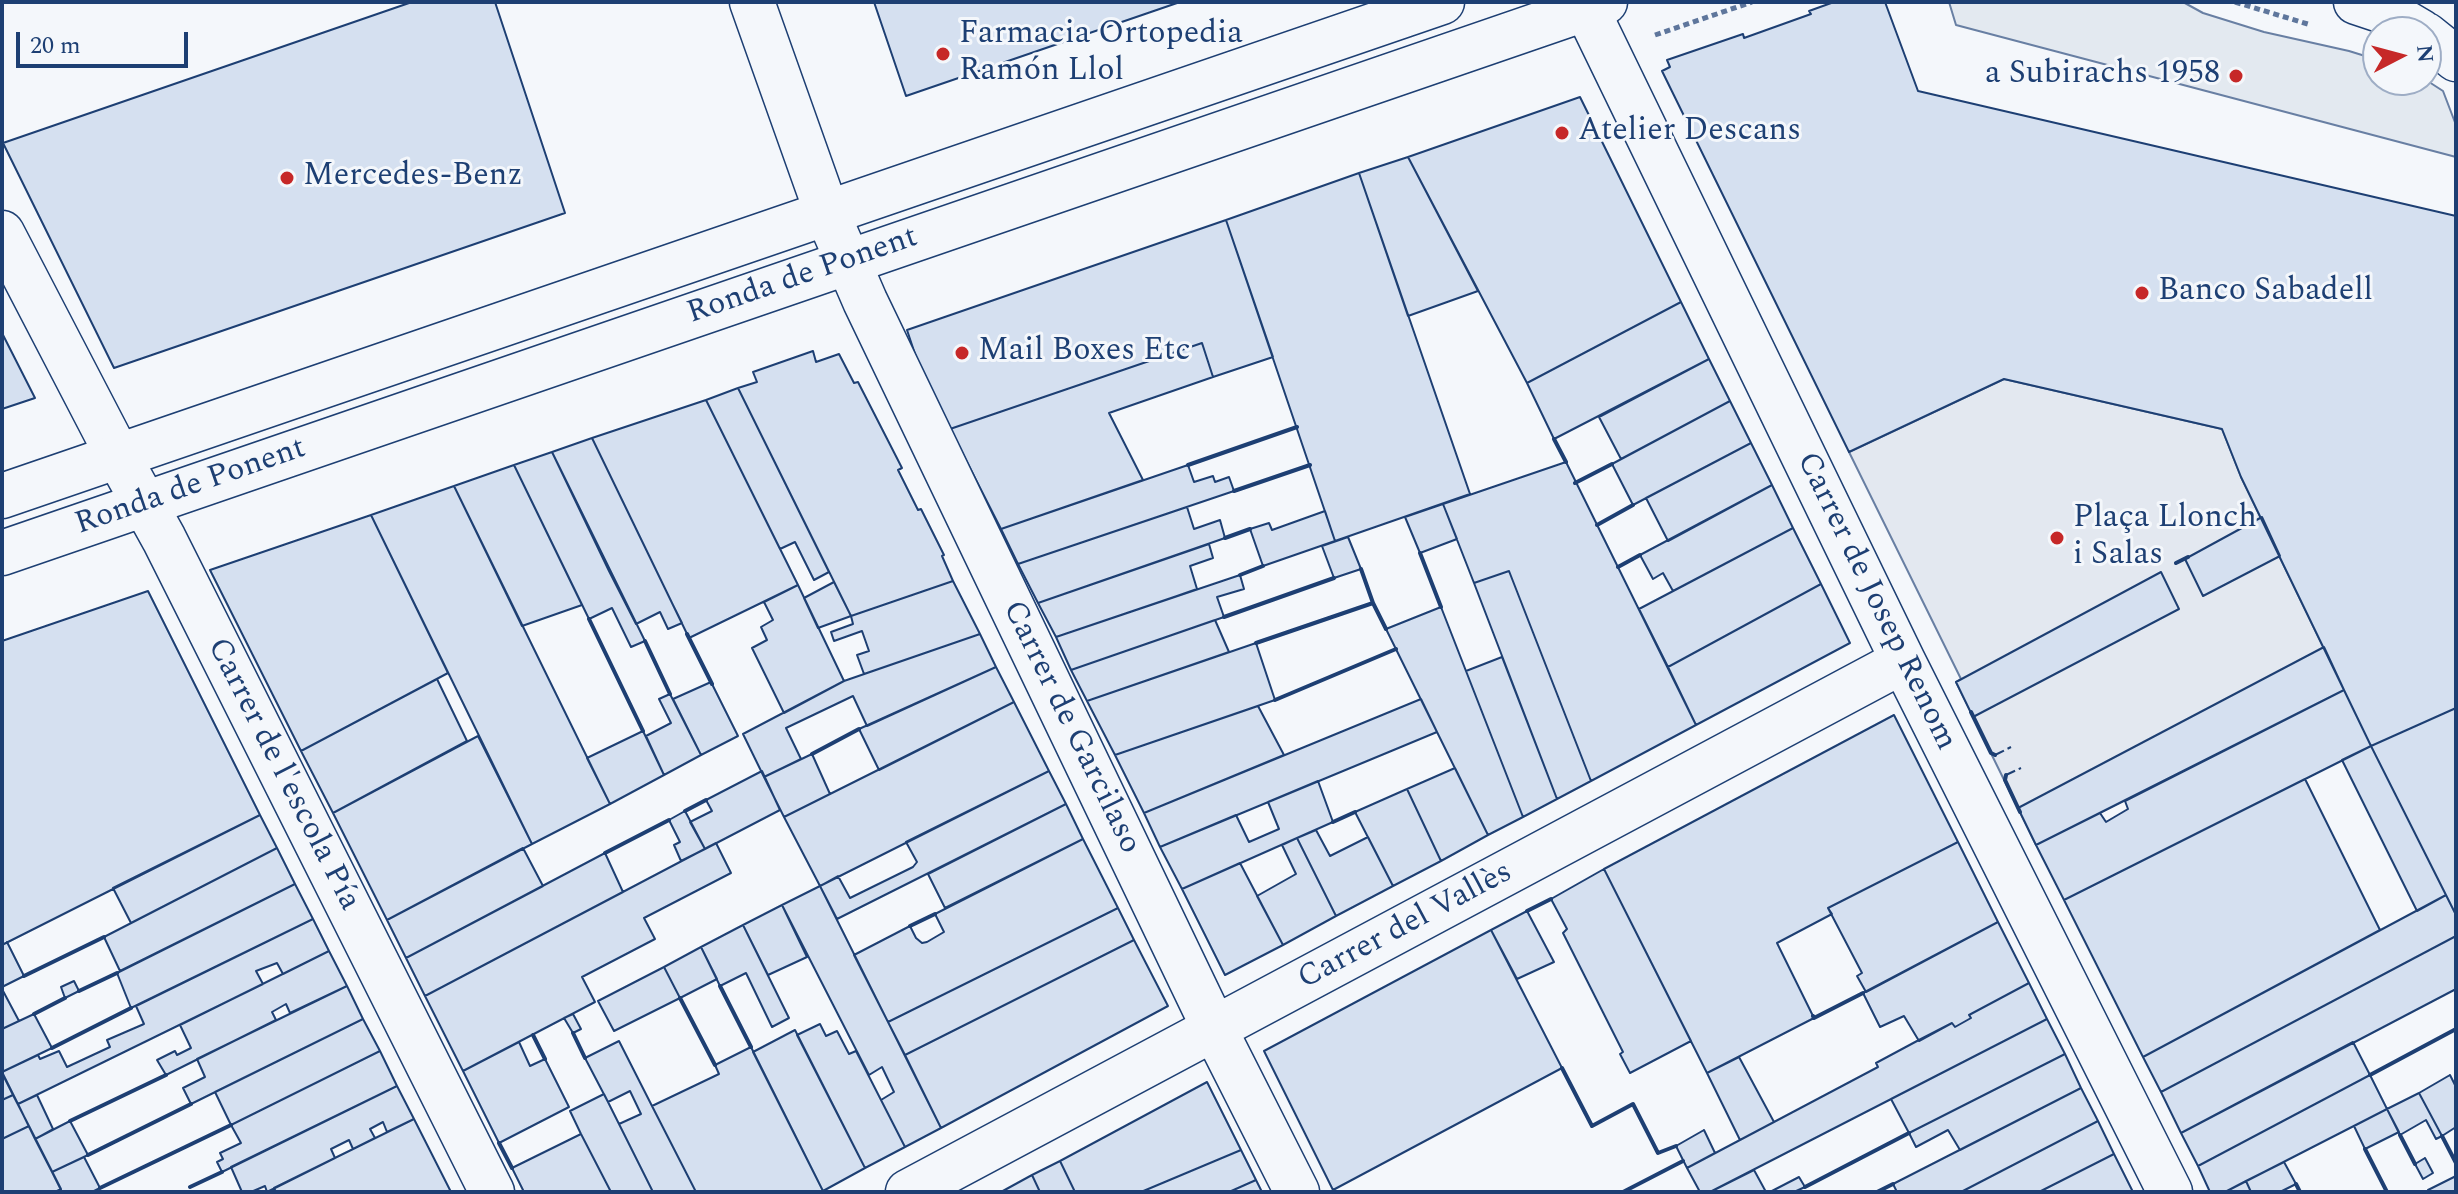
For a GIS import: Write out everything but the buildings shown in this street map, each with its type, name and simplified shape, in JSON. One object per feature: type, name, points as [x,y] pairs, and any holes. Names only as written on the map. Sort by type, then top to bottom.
[{"type":"street","name":"Carrer de Garcilaso","points":[[752,2],[827,213],[848,262],[1215,1030],[1297,1192]]},
{"type":"street","name":"Ronda de Ponent","points":[[2,496],[1442,2]]},
{"type":"street","points":[[2356,2],[2394,16]]},
{"type":"street","name":"Ronda de Ponent","points":[[2,553],[1595,5]]},
{"type":"street","name":"Carrer de Josep Renom","points":[[1595,5],[1903,661],[2170,1192]]},
{"type":"street","name":"Carrer de l'escola Pía","points":[[2,233],[145,504],[492,1192]]},
{"type":"street","name":"Carrer del Vallès","points":[[908,1192],[1903,661]]},
{"type":"shaded area","points":[[1949,2],[2183,2],[2203,13],[2264,32],[2362,55],[2362,96],[2442,96],[2442,90],[2456,125],[2456,157],[1956,25]]},
{"type":"shaded area","points":[[2004,379],[2222,429],[2241,477],[2344,690],[2036,845],[1956,682],[1961,679],[1849,452]]},
{"type":"fence","points":[[1995,755],[2011,747]]},
{"type":"fence","points":[[2006,775],[2021,768]]},
{"type":"wall","points":[[1188,465],[1297,427]]},
{"type":"wall","points":[[1554,439],[1566,462]]},
{"type":"wall","points":[[1575,483],[1612,464]]},
{"type":"wall","points":[[1234,491],[1310,465]]},
{"type":"wall","points":[[1597,525],[1633,505]]},
{"type":"wall","points":[[1225,538],[1250,529]]},
{"type":"wall","points":[[1420,553],[1441,607]]},
{"type":"wall","points":[[1618,567],[1640,555]]},
{"type":"wall","points":[[2176,563],[2188,557]]},
{"type":"wall","points":[[1240,575],[1263,566]]},
{"type":"wall","points":[[1361,569],[1386,629]]},
{"type":"wall","points":[[1224,617],[1334,578]]},
{"type":"wall","points":[[1256,643],[1373,603]]},
{"type":"wall","points":[[589,619],[643,731]]},
{"type":"wall","points":[[687,634],[712,684]]},
{"type":"wall","points":[[645,641],[670,694]]},
{"type":"wall","points":[[1275,700],[1396,649]]},
{"type":"wall","points":[[1971,712],[1991,753],[1995,755]]},
{"type":"wall","points":[[812,754],[859,729]]},
{"type":"wall","points":[[2006,775],[2005,780],[2020,812]]},
{"type":"wall","points":[[685,811],[706,800]]},
{"type":"wall","points":[[1333,822],[1355,812]]},
{"type":"wall","points":[[605,853],[669,820]]},
{"type":"wall","points":[[1527,911],[1551,899]]},
{"type":"wall","points":[[910,926],[935,914]]},
{"type":"wall","points":[[24,976],[104,937]]},
{"type":"wall","points":[[79,991],[117,973]]},
{"type":"wall","points":[[720,986],[751,1047]]},
{"type":"wall","points":[[1813,1016],[1863,993]]},
{"type":"wall","points":[[34,1014],[65,998]]},
{"type":"wall","points":[[680,998],[715,1065]]},
{"type":"wall","points":[[52,1048],[131,1008]]},
{"type":"wall","points":[[2370,1075],[2456,1029]]},
{"type":"wall","points":[[573,1033],[585,1058]]},
{"type":"wall","points":[[533,1035],[545,1059]]},
{"type":"wall","points":[[1562,1068],[1592,1126],[1633,1104],[1658,1153],[1676,1146]]},
{"type":"wall","points":[[70,1121],[166,1075]]},
{"type":"wall","points":[[88,1155],[191,1104]]},
{"type":"wall","points":[[100,1188],[231,1125]]},
{"type":"wall","points":[[1805,1187],[1909,1133]]},
{"type":"wall","points":[[2400,1135],[2415,1164]]},
{"type":"wall","points":[[2442,1136],[2456,1163]]},
{"type":"wall","points":[[499,1143],[512,1168]]},
{"type":"wall","points":[[2365,1149],[2387,1192]]},
{"type":"wall","points":[[1623,1192],[1683,1161]]},
{"type":"wall","points":[[190,1187],[222,1172]]},
{"type":"wall","points":[[1877,1192],[1893,1184]]},
{"type":"wall","points":[[2296,1184],[2300,1192]]},
{"type":"place","name":"Farmacia Ortopedia Ramón Llol","points":[[943,54]]},
{"type":"place","name":"a Subirachs 1958","points":[[2236,76]]},
{"type":"place","name":"Atelier Descans","points":[[1562,133]]},
{"type":"place","name":"Mercedes-Benz","points":[[287,178]]},
{"type":"place","name":"Banco Sabadell","points":[[2142,293]]},
{"type":"place","name":"Mail Boxes Etc","points":[[962,353]]},
{"type":"place","name":"Plaça Llonch i Salas","points":[[2057,538]]}]
